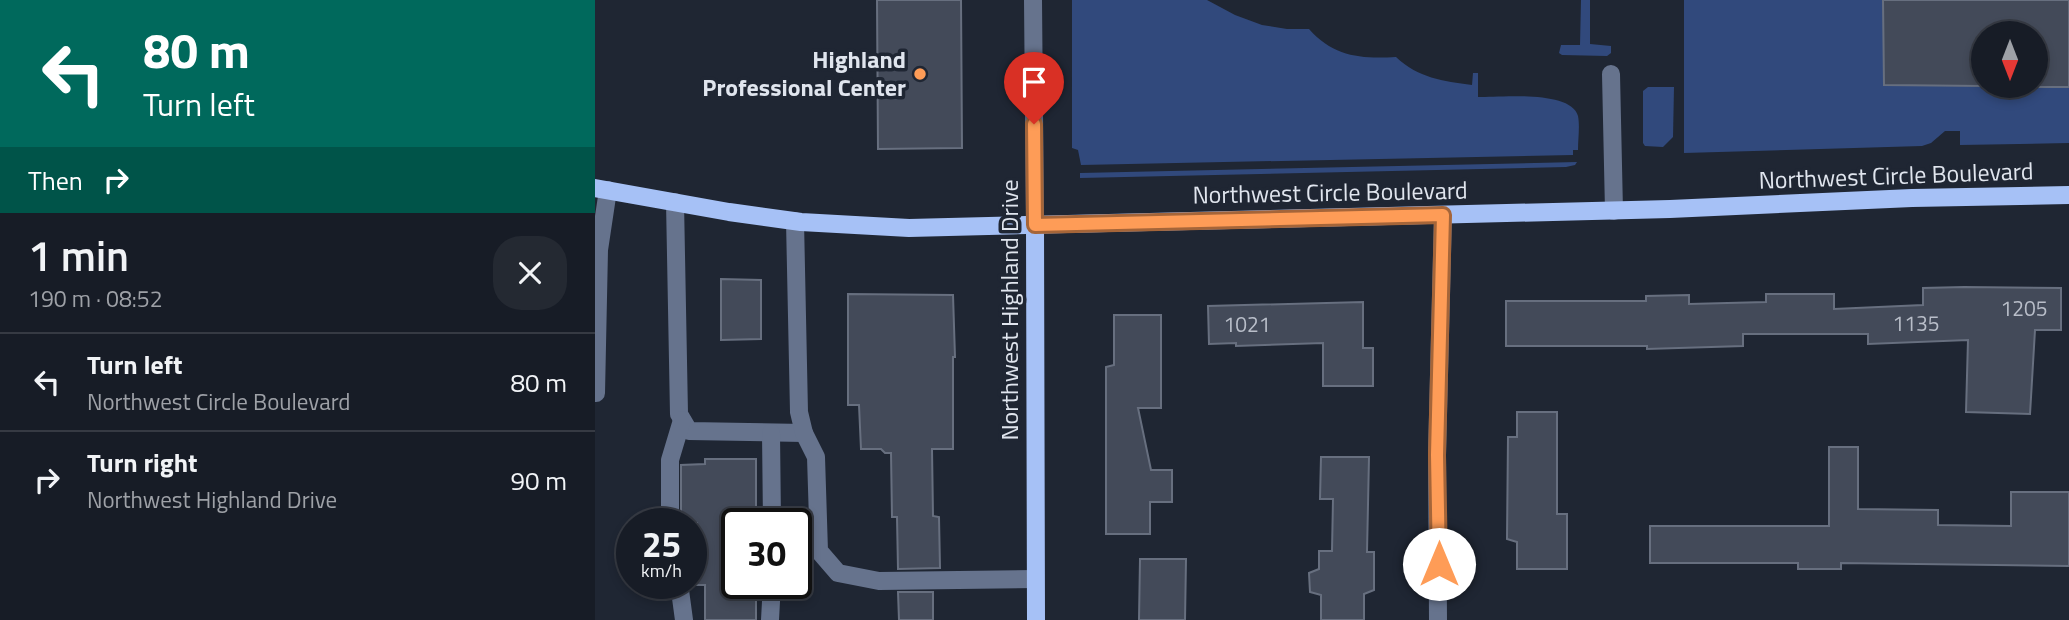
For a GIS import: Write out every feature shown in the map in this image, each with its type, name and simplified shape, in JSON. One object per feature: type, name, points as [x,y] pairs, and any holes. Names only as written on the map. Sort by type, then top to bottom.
[{"type":"main road","name":"Northwest Circle Boulevard","points":[[601,189],[795,221],[908,228],[1614,211],[1912,198],[2069,195]]},
{"type":"main road","name":"Northwest Highland Drive","points":[[1035,225],[1035,620]]},
{"type":"street","name":"Northwest Highland Drive","points":[[1033,0],[1035,225]]},
{"type":"street","points":[[1611,74],[1614,211]]},
{"type":"street","points":[[596,393],[601,189]]},
{"type":"street","points":[[675,202],[679,414],[682,420],[689,431],[804,433]]},
{"type":"street","points":[[1438,620],[1437,455],[1443,215]]},
{"type":"street","points":[[795,221],[799,412],[804,433],[816,457],[819,551],[838,573],[879,581],[1035,579]]},
{"type":"street","points":[[670,508],[670,460],[682,420]]},
{"type":"street","points":[[771,433],[772,508]]},
{"type":"street","points":[[681,599],[684,620]]},
{"type":"street","points":[[771,620],[772,599]]},
{"type":"shaded area","points":[[1072,0],[1207,0],[1262,25],[1309,29],[1338,51],[1360,56],[1396,57],[1413,70],[1431,77],[1472,85],[1473,73],[1478,73],[1478,97],[1534,97],[1563,102],[1573,108],[1579,120],[1578,150],[1573,150],[1573,155],[1081,165],[1078,150],[1072,148]]},
{"type":"shaded area","points":[[1581,0],[1590,0],[1590,44],[1611,46],[1611,53],[1607,56],[1559,53],[1561,45],[1580,45]]},
{"type":"shaded area","points":[[1684,0],[2069,0],[2069,143],[1960,145],[1960,131],[1945,131],[1931,143],[1922,146],[1684,153]]},
{"type":"shaded area","points":[[1648,87],[1674,87],[1673,137],[1663,147],[1645,146],[1643,143],[1643,91]]},
{"type":"shaded area","points":[[1577,162],[1566,167],[1080,178],[1080,173]]},
{"type":"building","name":"Highland Professional Center","points":[[877,0],[961,0],[962,148],[878,149]]},
{"type":"building","points":[[1883,0],[2069,0],[2069,87],[2048,87],[2048,21],[1971,21],[1971,86],[1884,85]]},
{"type":"building","points":[[721,279],[761,280],[761,339],[721,340]]},
{"type":"building","points":[[1923,288],[2061,288],[2061,330],[2035,330],[2030,414],[1966,412],[1968,340],[1868,344],[1868,334],[1743,334],[1743,346],[1647,349],[1647,346],[1506,346],[1506,301],[1646,301],[1646,296],[1689,295],[1689,304],[1766,302],[1766,294],[1834,294],[1834,309],[1923,305]]},
{"type":"building","points":[[848,294],[953,295],[953,449],[932,449],[933,516],[939,517],[940,568],[898,569],[897,517],[892,517],[891,453],[885,453],[881,449],[861,449],[859,405],[848,405]]},
{"type":"building","points":[[1363,302],[1363,348],[1373,348],[1373,386],[1323,386],[1323,343],[1236,346],[1236,343],[1209,344],[1208,306]]},
{"type":"building","points":[[1114,315],[1161,315],[1161,408],[1138,408],[1151,470],[1172,470],[1172,502],[1150,502],[1150,534],[1106,534],[1106,367],[1114,365]]},
{"type":"building","points":[[1517,412],[1557,412],[1557,514],[1567,514],[1567,569],[1517,569],[1517,542],[1507,539],[1508,437],[1517,437]]},
{"type":"building","points":[[1829,447],[1858,447],[1858,509],[1938,510],[1938,525],[2011,526],[2011,492],[2069,492],[2069,566],[1841,563],[1841,569],[1798,569],[1798,563],[1650,563],[1650,526],[1829,526]]},
{"type":"building","points":[[1321,457],[1369,457],[1367,552],[1374,552],[1374,590],[1364,594],[1364,620],[1321,620],[1321,595],[1310,592],[1309,573],[1319,569],[1319,551],[1332,551],[1333,499],[1320,499]]},
{"type":"building","points":[[705,459],[756,459],[756,508],[721,508],[721,599],[756,599],[756,620],[705,620],[707,508],[681,508],[681,465],[705,464]]},
{"type":"building","points":[[1140,559],[1186,559],[1185,620],[1139,620]]},
{"type":"building","points":[[898,592],[933,592],[933,620],[899,620]]},
{"type":"place","name":"Highland Professional Center","points":[[920,74]]},
{"type":"route","points":[[1034,124],[1035,225],[1443,215],[1437,455],[1439,564]]}]
